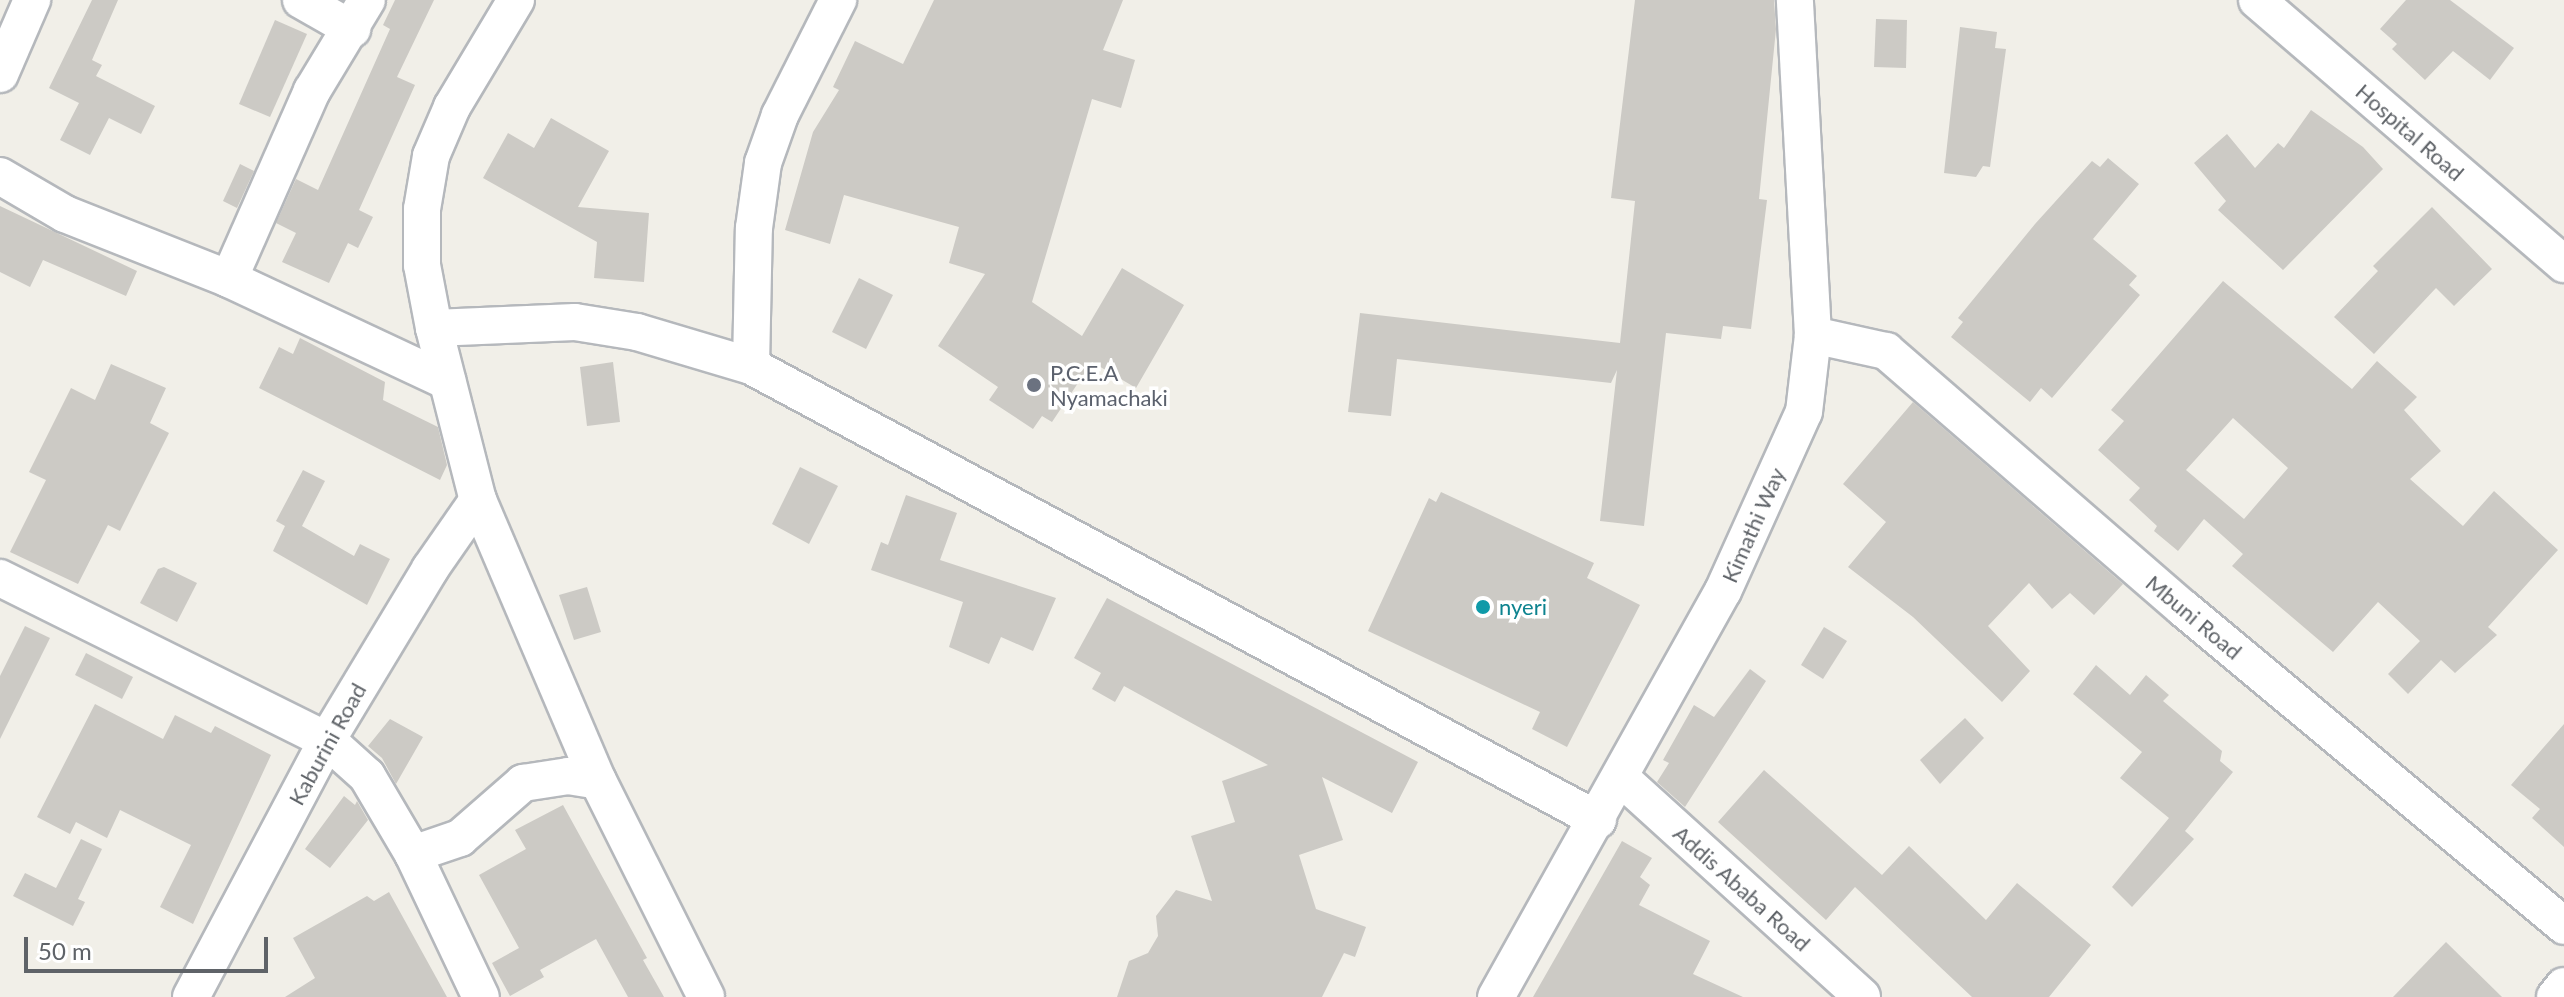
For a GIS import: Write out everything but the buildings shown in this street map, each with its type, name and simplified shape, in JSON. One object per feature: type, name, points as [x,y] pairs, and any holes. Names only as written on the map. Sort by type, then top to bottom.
[{"type":"street","points":[[0,74],[32,0]]},
{"type":"street","points":[[229,279],[312,91],[360,15],[301,0]]},
{"type":"street","points":[[516,0],[452,107],[431,156],[422,209],[422,265],[434,328],[478,500],[598,781],[706,997]]},
{"type":"street","points":[[751,366],[754,228],[763,163],[780,115],[838,0]]},
{"type":"street","name":"Kimathi Way","points":[[1496,997],[1622,779],[1723,591],[1804,412],[1813,335],[1795,0]]},
{"type":"street","name":"Hospital Road","points":[[2257,0],[2564,264]]},
{"type":"street","points":[[0,176],[65,214],[229,279],[447,381]]},
{"type":"street","points":[[434,328],[575,322],[650,335],[751,366],[1598,820]]},
{"type":"street","name":"Mbuni Road","points":[[1813,335],[1886,351],[2184,609],[2564,926]]},
{"type":"street","name":"Kaburini Road","points":[[191,997],[327,740],[430,569],[478,500]]},
{"type":"street","points":[[0,578],[327,740],[367,776],[413,854],[481,997]]},
{"type":"street","points":[[413,854],[460,838],[523,783],[568,776],[598,781]]},
{"type":"street","name":"Addis Ababa Road","points":[[1622,779],[1862,997]]},
{"type":"street","points":[[2555,997],[2564,986]]},
{"type":"place","name":"P.C.E.A Nyamachaki","points":[[1034,385]]},
{"type":"place","name":"nyeri","points":[[1483,607]]}]
